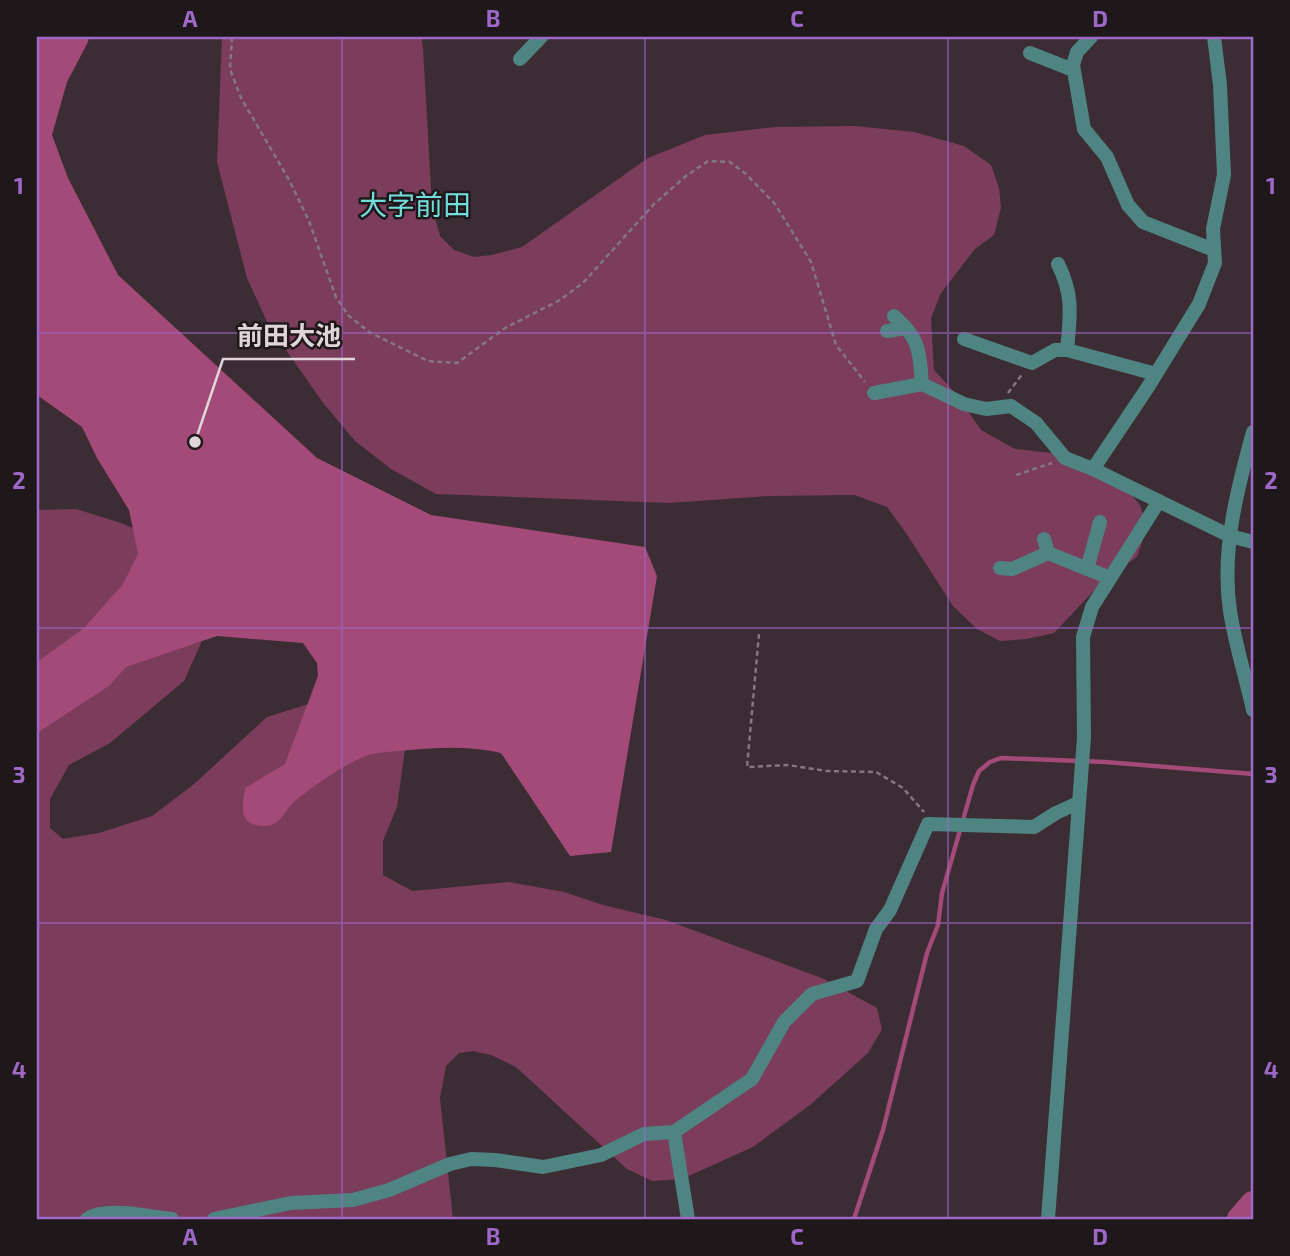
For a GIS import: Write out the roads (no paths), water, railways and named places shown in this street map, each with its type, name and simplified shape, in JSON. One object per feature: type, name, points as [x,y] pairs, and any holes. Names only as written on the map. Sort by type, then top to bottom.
[{"type":"street","points":[[520,59],[541,37]]},
{"type":"street","points":[[1091,37],[1077,52],[1073,65],[1084,129],[1107,157],[1128,205],[1143,222],[1214,250]]},
{"type":"street","points":[[1093,469],[1199,304],[1215,263],[1213,229],[1224,175],[1220,85],[1214,37]]},
{"type":"street","points":[[1030,53],[1073,70]]},
{"type":"street","points":[[1058,264],[1068,284],[1070,314],[1067,350]]},
{"type":"street","points":[[894,316],[914,337],[919,353],[922,384]]},
{"type":"street","points":[[887,331],[906,328]]},
{"type":"street","points":[[964,340],[1032,363],[1055,350],[1067,350],[1156,374]]},
{"type":"street","points":[[874,393],[922,384],[964,404],[986,409],[1011,406],[1036,423],[1065,458],[1242,539]]},
{"type":"street","points":[[1253,432],[1239,484],[1242,539],[1227,572],[1230,612],[1253,710]]},
{"type":"street","points":[[1048,1219],[1084,737],[1083,637],[1092,607],[1159,501]]},
{"type":"street","points":[[1087,569],[1100,522]]},
{"type":"street","points":[[999,568],[1012,569],[1046,546],[1087,569],[1110,578]]},
{"type":"street","points":[[214,1219],[291,1203],[353,1200],[389,1190],[450,1164],[471,1159],[543,1167],[601,1155],[644,1134],[674,1132],[752,1079],[784,1022],[812,994],[857,981],[876,929],[890,910],[928,824],[1034,827],[1078,803]]},
{"type":"street","points":[[674,1132],[688,1219]]},
{"type":"street","points":[[87,1219],[111,1212],[172,1219]]},
{"type":"waterway","points":[[854,1219],[883,1130],[927,953],[938,925],[942,893],[979,771],[990,762],[1001,758],[1105,762],[1253,774]]},
{"type":"waterway","points":[[1240,1219],[1253,1204]]},
{"type":"place","name":"前田大池","points":[[195,442]]},
{"type":"district","name":"大字前田","points":[[415,204]]}]
